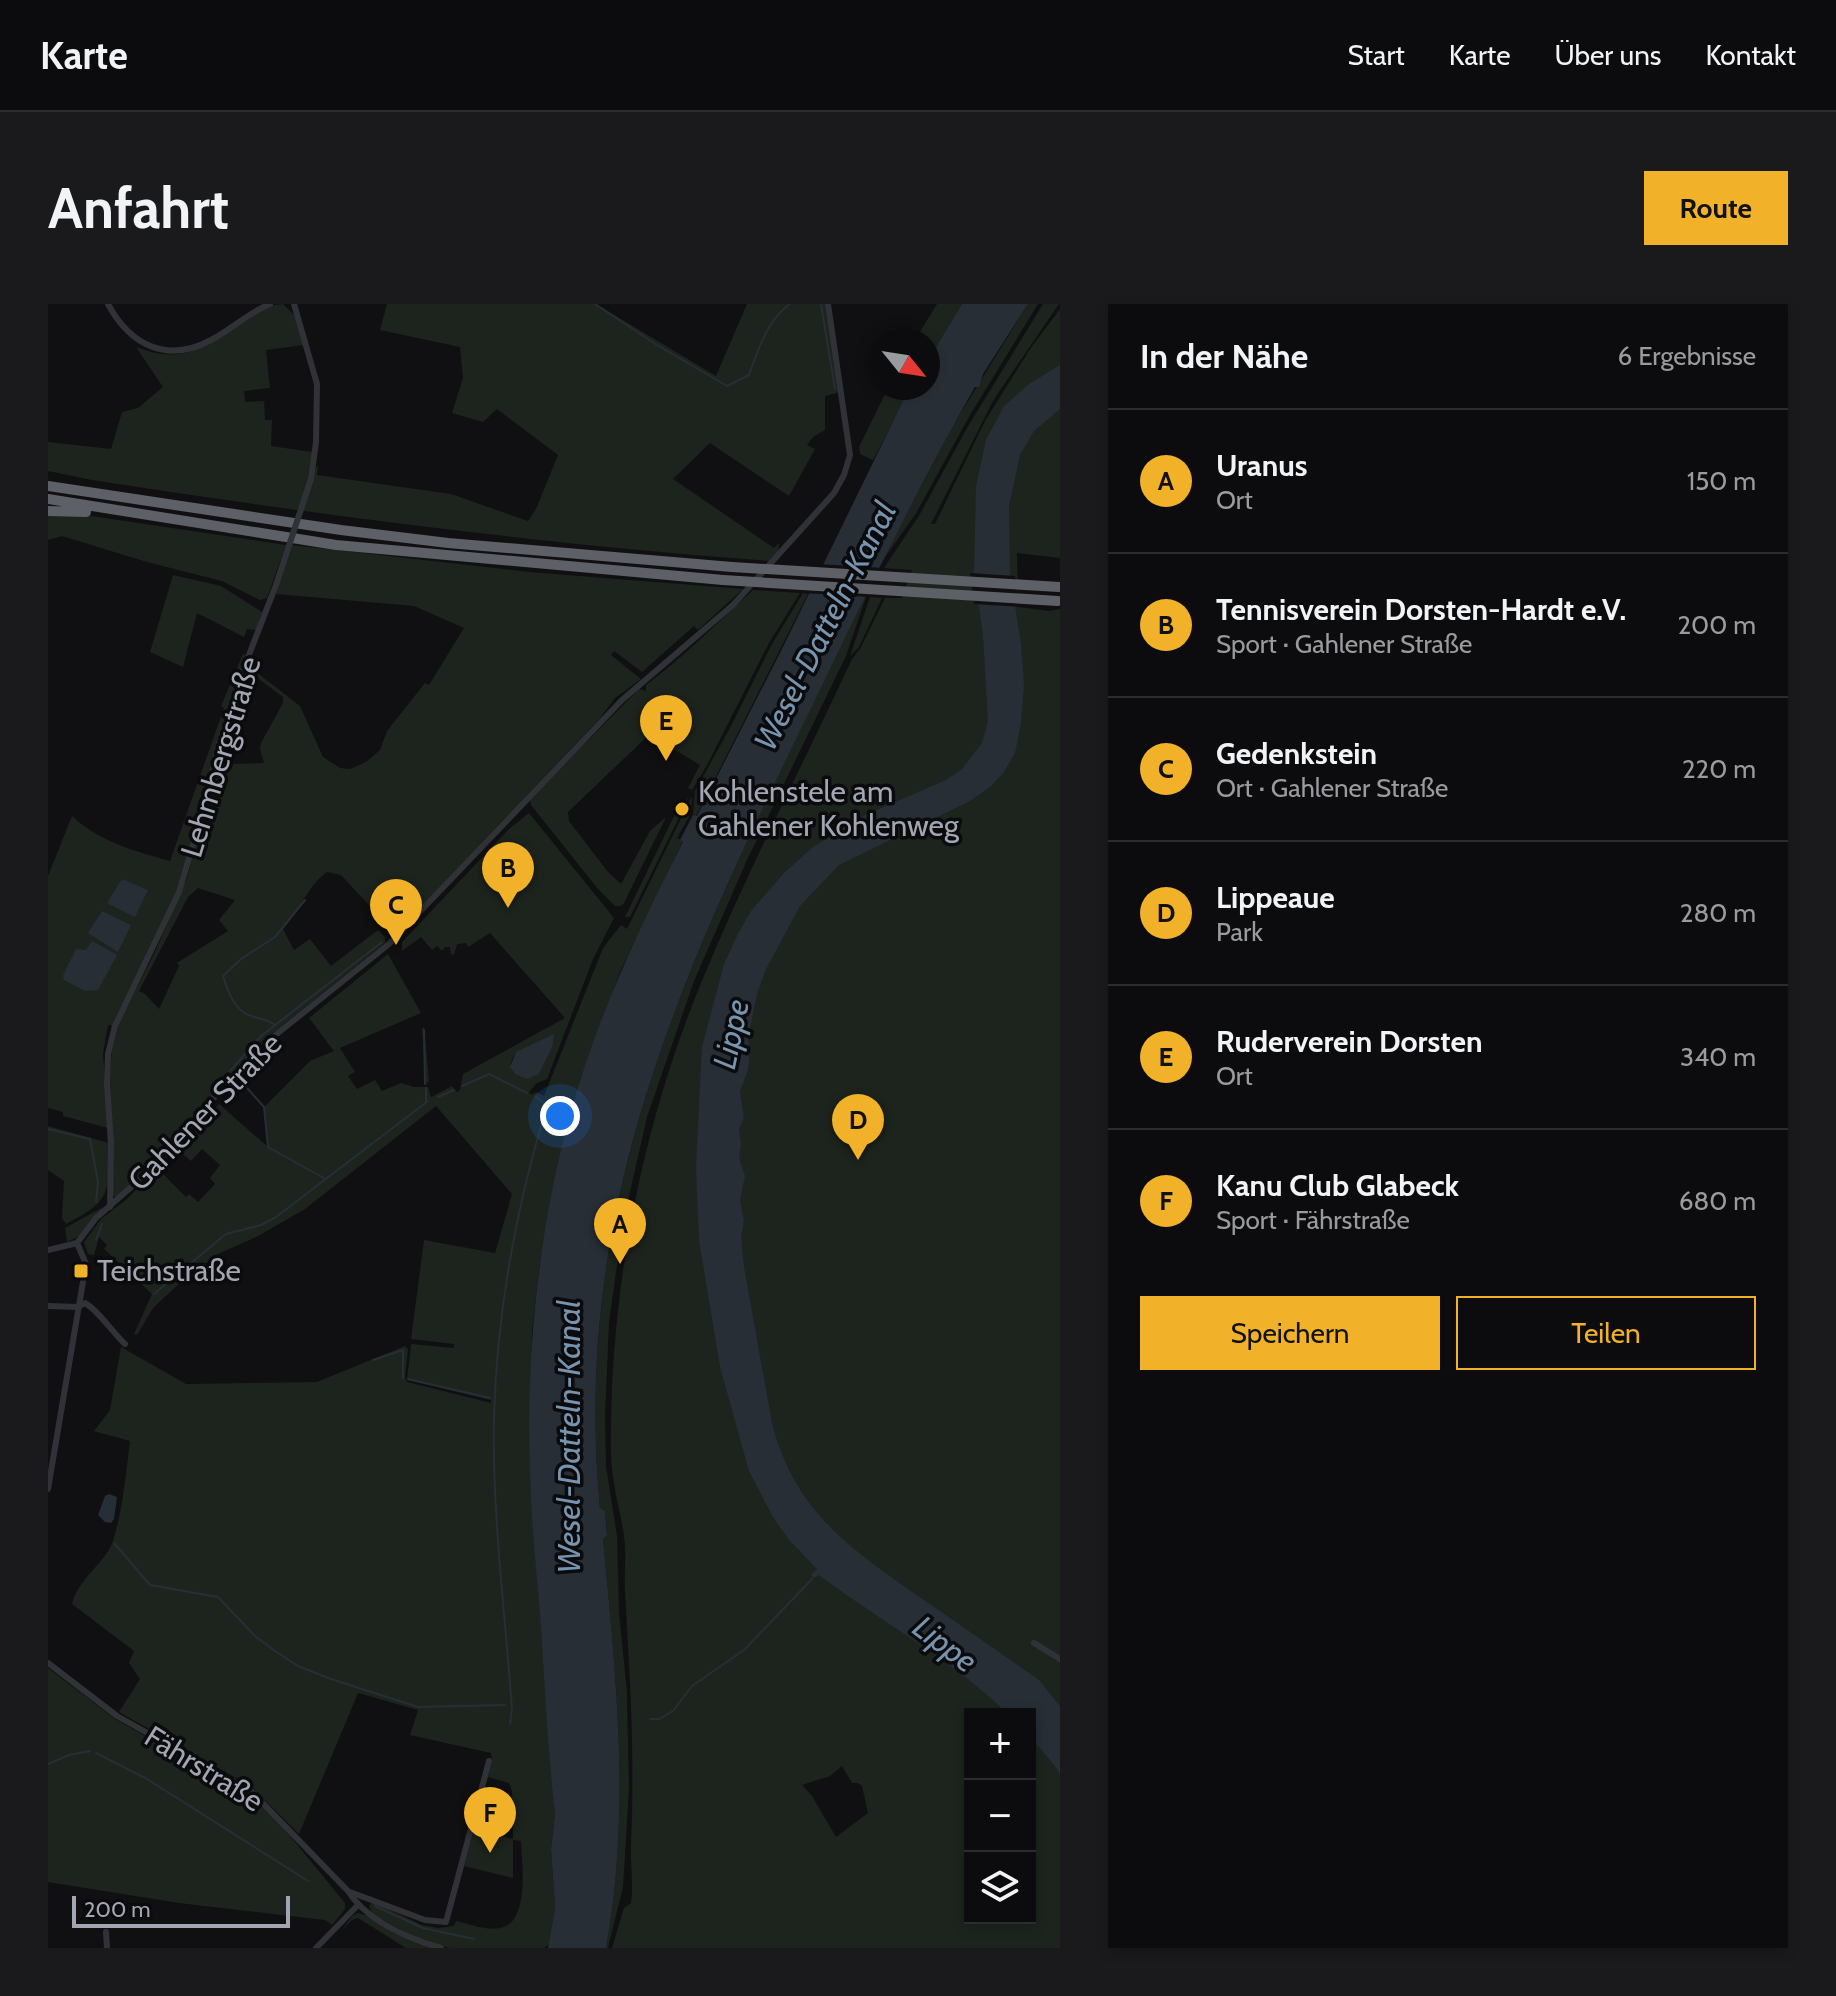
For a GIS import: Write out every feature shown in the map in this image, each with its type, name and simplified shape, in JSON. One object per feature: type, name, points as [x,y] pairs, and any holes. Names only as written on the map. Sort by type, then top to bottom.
[{"type":"highway","points":[[48,486],[311,526],[433,541],[732,567],[1060,587]]},
{"type":"highway","points":[[48,499],[336,545],[723,580],[1059,601]]},
{"type":"highway","points":[[48,511],[180,522]]},
{"type":"street","points":[[108,304],[128,333],[149,346],[169,351],[201,345],[270,304]]},
{"type":"street","name":"Lehmbergstraße","points":[[110,1207],[111,1144],[107,1083],[108,1054],[115,1026],[179,892],[217,750],[311,479],[316,442],[317,384],[294,304]]},
{"type":"street","name":"Gahlener Straße","points":[[77,1243],[96,1218],[155,1166],[235,1073],[268,1041],[389,944],[622,700],[733,605],[834,493],[850,455],[828,304]]},
{"type":"street","points":[[48,1250],[77,1243],[86,1264],[48,1489]]},
{"type":"street","points":[[48,1306],[78,1307],[85,1303],[125,1344]]},
{"type":"street","points":[[1034,1643],[1060,1659]]},
{"type":"street","name":"Fährstraße","points":[[48,1663],[117,1716],[251,1791],[348,1891],[357,1906],[392,1928],[441,1948]]},
{"type":"street","name":"Fährstraße","points":[[348,1891],[425,1920],[446,1922],[489,1761]]},
{"type":"street","points":[[316,1948],[357,1906]]},
{"type":"street","points":[[106,1932],[107,1948]]},
{"type":"shaded area","points":[[283,304],[296,317],[304,345],[266,350],[270,388],[244,391],[245,402],[264,401],[265,420],[272,420],[271,446],[312,452],[308,478],[318,465],[317,475],[451,494],[528,521],[558,455],[497,409],[483,422],[452,413],[463,378],[460,347],[380,330],[387,304],[596,304],[716,376],[747,304],[826,304],[839,390],[825,396],[825,430],[807,445],[815,449],[789,496],[710,443],[673,479],[774,548],[779,543],[778,552],[770,561],[600,546],[345,517],[48,471],[48,442],[111,449],[122,412],[138,408],[163,387],[136,347],[167,354],[192,351],[261,310]]},
{"type":"shaded area","points":[[937,304],[962,304],[940,340],[940,328],[922,328]]},
{"type":"shaded area","points":[[1028,304],[1038,304],[970,415],[915,515],[878,567],[954,424]]},
{"type":"shaded area","points":[[1043,304],[1059,304],[994,399],[931,524],[935,524],[985,421],[1030,349],[1060,309],[1060,558],[1017,553],[1018,607],[1049,611],[1060,609],[1060,1948],[612,1948],[624,1908],[631,1903],[632,1889],[625,1547],[611,1461],[611,1425],[618,1312],[635,1200],[663,1089],[701,983],[852,659],[885,598],[902,598],[912,570],[884,568],[920,514],[967,428]],"holes":[[[842,1766],[852,1783],[862,1786],[868,1813],[836,1837],[802,1785],[830,1776]]]},
{"type":"shaded area","points":[[882,400],[905,400],[873,460],[860,454],[859,447]]},
{"type":"shaded area","points":[[48,514],[78,514],[286,545],[267,598],[260,600],[222,581],[62,536],[48,540]]},
{"type":"shaded area","points":[[292,545],[529,572],[743,589],[698,630],[694,626],[642,672],[614,651],[611,655],[641,679],[615,698],[600,718],[395,934],[388,934],[392,930],[341,875],[327,872],[320,877],[283,929],[294,950],[310,939],[331,966],[378,930],[385,937],[385,943],[259,1044],[149,1168],[117,1197],[113,1196],[112,1049],[120,1021],[155,952],[187,878],[220,748],[224,764],[264,763],[261,743],[283,703],[283,697],[255,676],[256,672],[300,706],[323,757],[340,768],[350,769],[366,762],[380,750],[387,731],[425,683],[429,685],[464,628],[414,606],[276,594],[263,633]],"holes":[[[198,888],[235,900],[219,920],[228,931],[177,963],[179,966],[159,1009],[139,991],[188,897]]]},
{"type":"shaded area","points":[[173,575],[221,586],[262,612],[256,630],[247,629],[244,637],[197,613],[183,667],[150,652]]},
{"type":"shaded area","points":[[753,590],[800,593],[769,643],[692,790],[688,788],[700,765],[667,745],[670,741],[654,730],[568,812],[569,821],[621,884],[650,831],[666,817],[624,903],[615,906],[531,805],[530,799],[639,689],[646,691],[646,685]]},
{"type":"shaded area","points":[[803,593],[808,594],[696,816],[693,815],[695,791],[772,644]]},
{"type":"shaded area","points":[[864,597],[846,656],[747,860],[694,981],[647,1117],[623,1223],[609,1322],[605,1416],[606,1466],[617,1536],[619,1613],[627,1692],[629,1789],[623,1887],[606,1948],[618,1845],[619,1743],[603,1539],[607,1534],[605,1511],[600,1508],[595,1405],[601,1307],[616,1212],[639,1119],[669,1028],[705,937]]},
{"type":"shaded area","points":[[870,597],[882,598],[859,647],[850,656]]},
{"type":"shaded area","points":[[243,654],[247,656],[176,893],[113,1026],[108,1025],[103,1053],[108,1128],[63,1116],[63,1112],[48,1108],[48,876],[72,816],[106,839],[170,861],[224,708],[221,706]]},
{"type":"shaded area","points":[[692,796],[691,813],[677,838],[683,841],[620,972],[581,1078],[553,1187],[539,1268],[532,1332],[530,1470],[555,1814],[551,1849],[555,1908],[549,1944],[544,1948],[449,1948],[411,1935],[373,1915],[369,1906],[373,1902],[422,1925],[438,1928],[454,1926],[456,1921],[489,1929],[510,1924],[520,1904],[522,1891],[521,1841],[513,1840],[513,1878],[464,1866],[474,1829],[513,1839],[512,1791],[509,1783],[488,1777],[491,1753],[410,1735],[418,1710],[358,1693],[299,1834],[252,1787],[119,1712],[140,1679],[129,1663],[134,1651],[72,1604],[80,1586],[113,1541],[124,1491],[130,1441],[94,1431],[110,1410],[121,1347],[186,1384],[317,1382],[405,1346],[408,1349],[405,1377],[407,1382],[491,1403],[491,1400],[407,1380],[411,1344],[454,1348],[454,1344],[411,1339],[424,1240],[495,1253],[512,1194],[436,1106],[305,1209],[220,1253],[183,1280],[153,1308],[137,1335],[134,1334],[152,1294],[104,1249],[107,1245],[99,1237],[94,1255],[88,1254],[84,1242],[101,1219],[127,1199],[157,1168],[186,1197],[189,1194],[198,1202],[215,1184],[210,1178],[220,1165],[202,1149],[191,1161],[178,1150],[219,1104],[267,1146],[264,1107],[310,1061],[334,1051],[309,1018],[388,954],[421,1013],[340,1048],[355,1072],[348,1076],[357,1089],[375,1080],[382,1091],[401,1083],[428,1087],[431,1097],[452,1086],[457,1092],[463,1074],[565,1018],[490,933],[468,947],[466,943],[457,944],[454,955],[450,947],[442,951],[437,946],[432,950],[421,937],[402,951],[402,942],[509,829],[529,813],[614,918],[593,959],[547,1079],[537,1083],[529,1092],[532,1095],[536,1092],[544,1096],[603,948],[621,925],[627,929]],"holes":[[[552,1048],[539,1074],[515,1074],[511,1063],[516,1052]]]},
{"type":"shaded area","points":[[689,797],[630,917],[625,917],[676,812]]},
{"type":"shaded area","points":[[424,1027],[429,1081],[426,1084],[422,1029]]},
{"type":"shaded area","points":[[48,1126],[109,1143],[105,1193],[93,1208],[66,1224],[62,1218],[64,1181],[48,1170]]},
{"type":"shaded area","points":[[103,1207],[79,1236],[67,1242],[65,1228]]},
{"type":"shaded area","points":[[48,1668],[115,1719],[248,1794],[272,1814],[345,1903],[345,1909],[332,1925],[325,1920],[179,1903],[48,1882]]},
{"type":"shaded area","points":[[358,1913],[434,1948],[406,1948],[358,1918],[343,1929]]},
{"type":"water","name":"Wesel-Datteln-Kanal","points":[[962,304],[1028,304],[983,374],[979,387],[975,387],[929,472],[863,601],[712,919],[675,1012],[643,1106],[618,1201],[602,1300],[595,1401],[600,1508],[605,1511],[607,1535],[603,1539],[619,1744],[614,1897],[606,1948],[548,1948],[555,1908],[551,1849],[555,1814],[532,1509],[530,1382],[542,1251],[568,1122],[604,1014],[633,944],[683,842],[680,840],[693,815],[697,816],[782,649],[904,400],[940,400],[940,340]]},
{"type":"water","name":"Lippe","points":[[1060,365],[1060,409],[1034,431],[1020,455],[1009,506],[1010,574],[1024,685],[1015,753],[990,787],[970,801],[839,865],[800,906],[766,969],[757,994],[748,1039],[748,1070],[740,1091],[744,1118],[739,1129],[739,1158],[745,1176],[740,1200],[744,1221],[741,1237],[744,1267],[772,1423],[794,1480],[827,1524],[869,1561],[1039,1680],[1060,1706],[1060,1777],[1058,1770],[1036,1743],[1036,1708],[1001,1708],[940,1658],[819,1575],[813,1578],[811,1575],[817,1569],[774,1519],[749,1471],[720,1367],[699,1240],[696,1167],[702,1047],[724,964],[751,911],[784,873],[813,847],[861,817],[946,780],[962,769],[982,743],[988,721],[983,634],[974,573],[976,486],[986,440],[1004,406],[1029,384]]},
{"type":"water","points":[[122,879],[148,890],[135,917],[107,903]]},
{"type":"water","points":[[102,911],[131,925],[118,952],[88,933]]},
{"type":"water","points":[[92,941],[117,955],[98,990],[85,991],[64,980],[63,975],[76,949],[86,950]]},
{"type":"water","points":[[554,1034],[552,1048],[539,1074],[527,1079],[515,1074],[510,1067],[516,1052]]},
{"type":"water","points":[[105,1496],[117,1497],[111,1523],[98,1515]]},
{"type":"pier","points":[[818,564],[883,568],[868,597],[804,593]]},
{"type":"pier","points":[[970,573],[1015,576],[1020,607],[974,604]]},
{"type":"waterway","points":[[595,304],[727,386],[749,375],[769,327],[790,304]]},
{"type":"waterway","points":[[821,304],[835,389]]},
{"type":"waterway","points":[[275,1025],[239,1009],[230,996],[223,976],[241,959],[275,937],[305,900]]},
{"type":"waterway","points":[[230,1071],[261,1036],[382,942]]},
{"type":"waterway","points":[[424,1030],[425,1084]]},
{"type":"waterway","points":[[462,1086],[489,1074],[527,1093]]},
{"type":"waterway","points":[[238,1078],[264,1107],[268,1147],[324,1178]]},
{"type":"waterway","points":[[426,1088],[426,1102]]},
{"type":"waterway","points":[[438,1097],[454,1090]]},
{"type":"waterway","points":[[510,1724],[512,1709],[495,1489],[494,1416],[499,1338],[510,1261],[546,1109],[535,1096]]},
{"type":"waterway","points":[[154,1294],[226,1234],[261,1225],[276,1217],[428,1101]]},
{"type":"waterway","points":[[48,1129],[90,1139],[98,1182],[96,1202]]},
{"type":"waterway","points":[[96,1240],[102,1224]]},
{"type":"waterway","points":[[373,1360],[403,1350],[403,1378]]},
{"type":"waterway","points":[[408,1379],[490,1398]]},
{"type":"waterway","points":[[115,1544],[150,1585],[218,1597],[255,1636],[298,1666],[418,1707],[505,1705]]},
{"type":"waterway","points":[[650,1719],[659,1719],[673,1711],[692,1686],[744,1650],[812,1579]]},
{"type":"waterway","points":[[48,1764],[90,1751]]},
{"type":"waterway","points":[[96,1753],[147,1779],[308,1881]]},
{"type":"waterway","points":[[375,1906],[423,1928],[474,1939]]},
{"type":"place","name":"Ruderverein Dorsten","points":[[666,761]]},
{"type":"place","name":"Kohlenstele am Gahlener Kohlenweg","points":[[682,809]]},
{"type":"place","name":"Tennisverein Dorsten-Hardt e.V.","points":[[508,908]]},
{"type":"place","name":"Gedenkstein","points":[[396,945]]},
{"type":"place","name":"Lippeaue","points":[[858,1160]]},
{"type":"place","name":"Uranus","points":[[620,1264]]},
{"type":"place","name":"Teichstraße","points":[[81,1271]]},
{"type":"place","name":"Kanu Club Glabeck","points":[[490,1853]]}]
